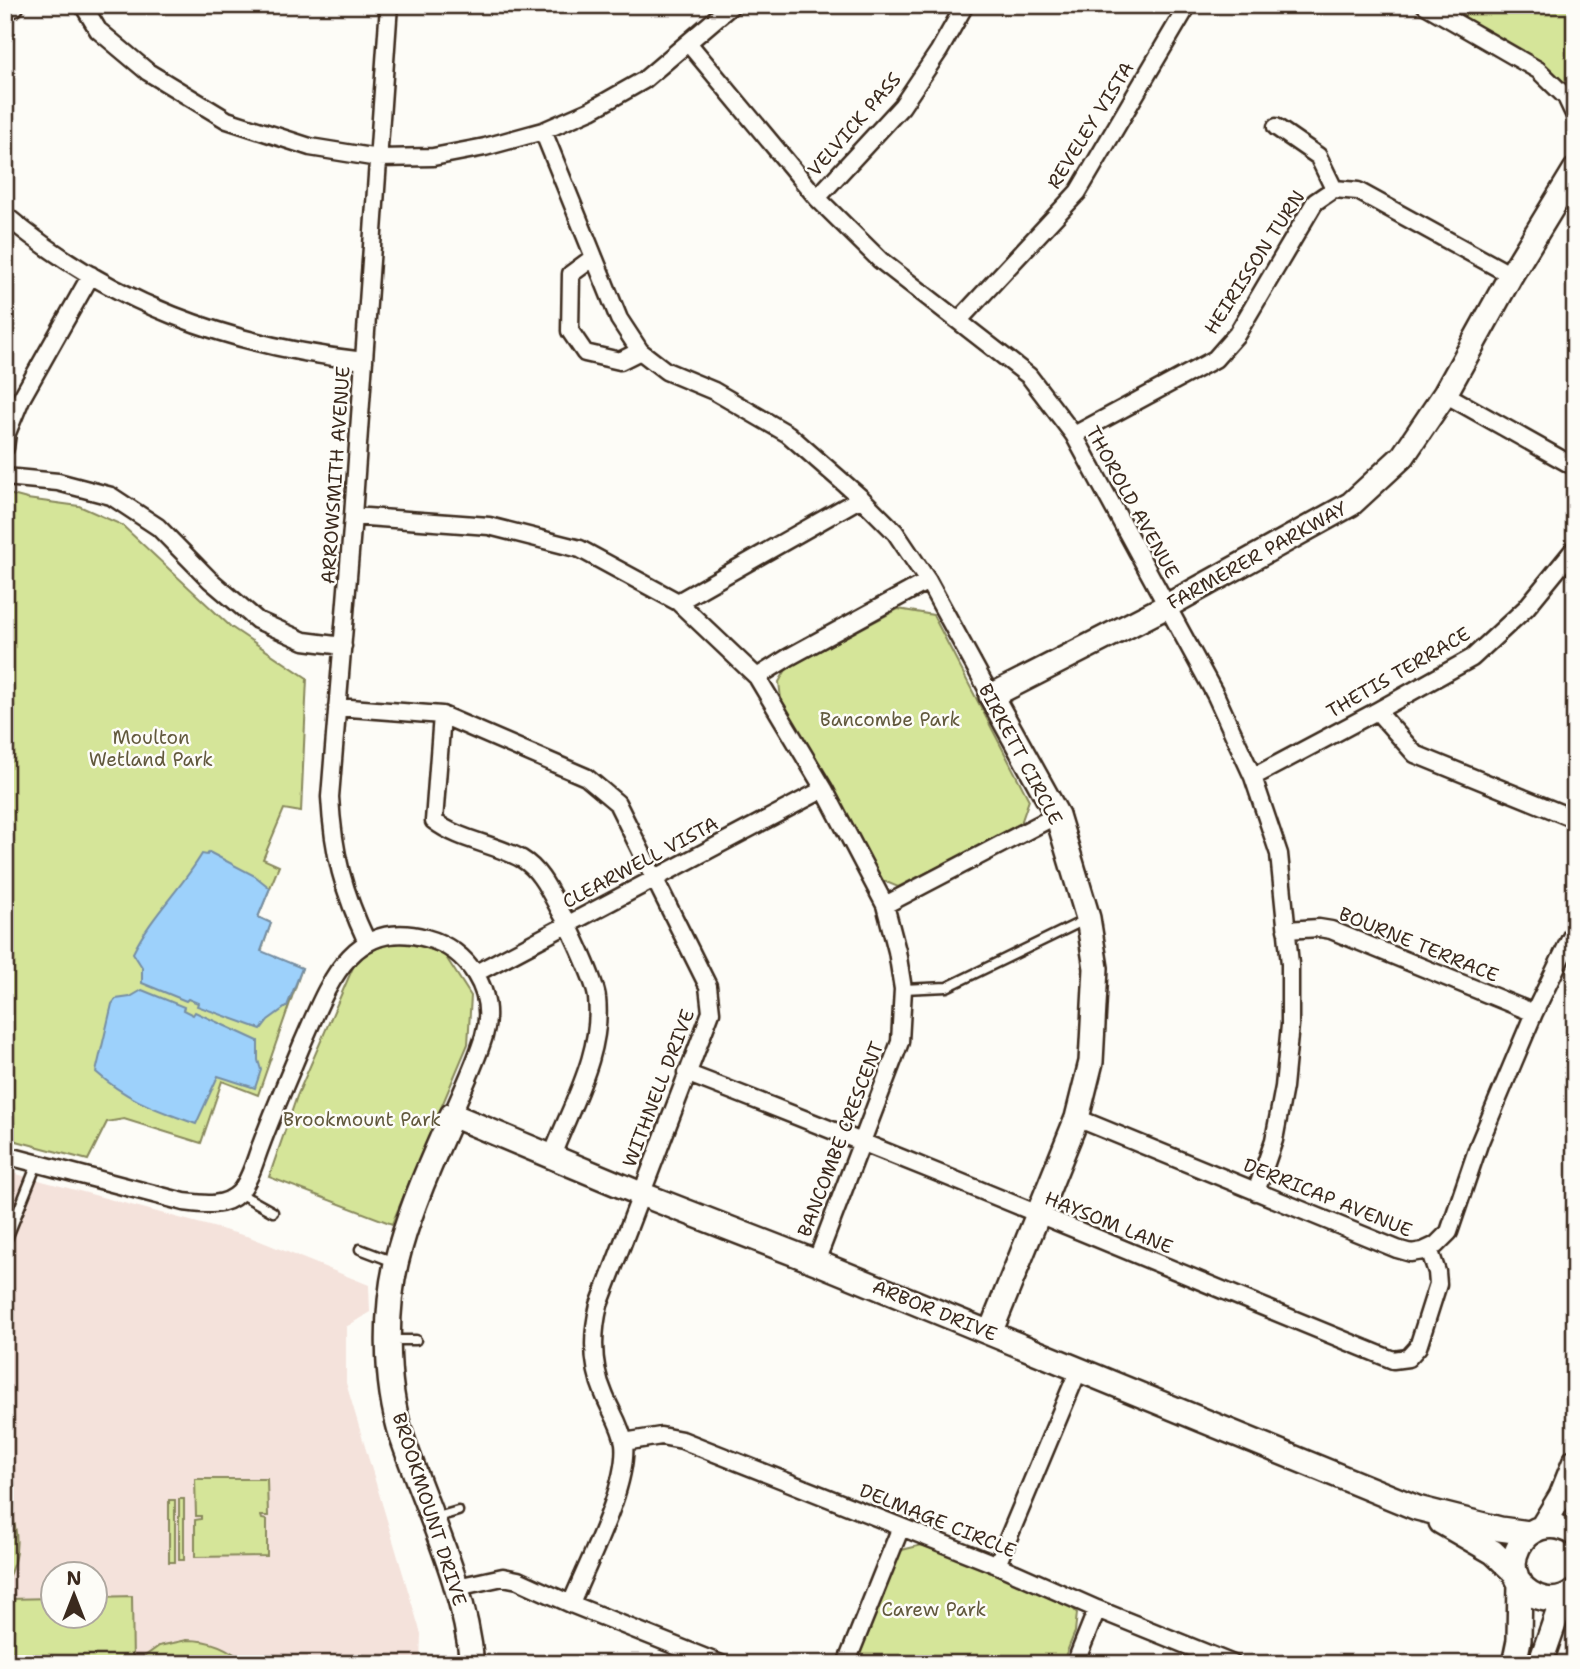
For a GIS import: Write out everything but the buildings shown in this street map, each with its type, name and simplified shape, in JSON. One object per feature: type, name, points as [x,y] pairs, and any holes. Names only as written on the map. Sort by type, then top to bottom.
[{"type":"street","points":[[5,8],[12,5]]},
{"type":"street","points":[[83,5],[98,30],[148,72],[227,120],[310,147],[379,158],[433,157],[485,147],[543,131],[591,110],[645,80],[732,5]]},
{"type":"street","name":"ARROWSMITH AVENUE","points":[[367,942],[341,877],[332,839],[330,797],[389,5]]},
{"type":"street","name":"VELVICK PASS","points":[[817,198],[902,106],[939,51],[965,5]]},
{"type":"street","name":"REVELEY VISTA","points":[[959,320],[1077,192],[1188,5]]},
{"type":"street","points":[[1428,6],[1538,70],[1566,97],[1575,116]]},
{"type":"street","name":"THOROLD AVENUE","points":[[689,44],[817,198],[880,260],[1028,376],[1074,435],[1216,696],[1253,777],[1279,855],[1290,964],[1289,1047],[1274,1140],[1256,1192]]},
{"type":"street","points":[[1276,127],[1318,156],[1334,189]]},
{"type":"street","name":"BIRKETT CIRCLE","points":[[543,131],[620,319],[640,351],[666,371],[715,391],[788,434],[861,498],[895,532],[928,582],[1057,815],[1088,918],[1096,968],[1091,1062],[1077,1118],[990,1333]]},
{"type":"street","name":"FARMERER PARKWAY","points":[[991,696],[1167,606],[1351,504],[1403,456],[1445,394],[1511,275],[1575,170]]},
{"type":"street","name":"HEIRISSON TURN","points":[[1074,435],[1215,359],[1237,334],[1315,202],[1334,189],[1358,191],[1511,275]]},
{"type":"street","points":[[5,215],[31,236],[91,275],[155,309],[223,334],[304,354],[364,362]]},
{"type":"street","points":[[594,257],[571,274],[570,331],[585,354],[620,361],[640,351]]},
{"type":"street","points":[[5,448],[7,433],[21,399],[91,275]]},
{"type":"street","points":[[1445,394],[1575,467]]},
{"type":"street","points":[[5,477],[58,482],[111,496],[158,527],[209,580],[257,620],[304,641],[342,646]]},
{"type":"street","points":[[678,601],[861,498]]},
{"type":"street","name":"BANCOMBE CRESCENT","points":[[353,516],[489,526],[580,549],[678,601],[757,677],[824,789],[885,905],[903,989],[900,1041],[816,1262]]},
{"type":"street","name":"THETIS TERRACE","points":[[1253,777],[1472,657],[1526,608],[1575,548]]},
{"type":"street","points":[[757,677],[928,582]]},
{"type":"street","name":"WITHNELL DRIVE","points":[[338,707],[442,715],[586,777],[617,803],[708,986],[711,1012],[640,1194],[594,1324],[599,1380],[624,1442],[621,1481],[570,1604]]},
{"type":"street","points":[[1377,711],[1415,754],[1575,819]]},
{"type":"street","points":[[442,715],[434,821],[448,831],[522,859],[541,875],[568,924],[597,996],[596,1040],[585,1077],[552,1156]]},
{"type":"street","name":"CLEARWELL VISTA","points":[[476,973],[824,789]]},
{"type":"street","points":[[885,905],[1057,815]]},
{"type":"street","name":"DERRICAP AVENUE","points":[[1077,1118],[1397,1250],[1416,1253],[1429,1249],[1449,1232],[1479,1144],[1534,1013],[1575,929]]},
{"type":"street","name":"BOURNE TERRACE","points":[[1286,930],[1331,930],[1534,1013]]},
{"type":"street","points":[[5,1155],[184,1202],[206,1205],[224,1203],[239,1193],[331,979],[347,958],[367,942],[394,935],[421,936],[457,953],[476,973]]},
{"type":"street","name":"BROOKMOUNT DRIVE","points":[[472,1664],[470,1635],[457,1587],[401,1433],[386,1342],[396,1263],[408,1224],[484,1034],[484,998],[476,973]]},
{"type":"street","name":"HAYSOM LANE","points":[[686,1073],[862,1141],[1392,1360],[1408,1358],[1418,1347],[1438,1278],[1429,1249]]},
{"type":"street","name":"ARBOR DRIVE","points":[[452,1115],[640,1194],[816,1262],[1417,1508]]},
{"type":"street","points":[[998,1565],[1079,1369]]},
{"type":"street","name":"DELMAGE CIRCLE","points":[[624,1442],[661,1436],[682,1440],[998,1565],[1097,1609],[1233,1664]]},
{"type":"street","points":[[1514,1664],[1519,1640],[1516,1552],[1560,1496],[1575,1461]]},
{"type":"street","points":[[1417,1508],[1500,1529],[1535,1530],[1554,1526],[1575,1534]]},
{"type":"street","points":[[1417,1508],[1493,1552],[1534,1596],[1544,1599],[1571,1595]]},
{"type":"street","points":[[846,1664],[901,1527]]},
{"type":"street","points":[[457,1587],[503,1577],[518,1580],[570,1604],[721,1664]]},
{"type":"street","points":[[1540,1664],[1571,1595]]},
{"type":"street","points":[[1075,1664],[1097,1609]]},
{"type":"lane","points":[[903,989],[947,987],[1088,918]]},
{"type":"lane","points":[[5,1244],[37,1164]]},
{"type":"lane","points":[[239,1193],[273,1212]]},
{"type":"lane","points":[[360,1249],[396,1263]]},
{"type":"lane","points":[[386,1342],[416,1340]]},
{"type":"lane","points":[[432,1519],[458,1511]]},
{"type":"shaded area","points":[[5,1171],[250,1237],[369,1285],[370,1312],[346,1327],[346,1383],[421,1634],[420,1664],[5,1664]]},
{"type":"green space","points":[[1453,5],[1575,5],[1575,103],[1456,17]]},
{"type":"green space","name":"Moulton Wetland Park","points":[[5,493],[27,499],[79,506],[122,525],[231,627],[307,678],[301,812],[284,809],[263,859],[279,866],[258,917],[271,923],[261,952],[302,968],[258,1095],[222,1081],[201,1143],[124,1119],[107,1122],[88,1160],[5,1138]]},
{"type":"green space","name":"Bancombe Park","points":[[898,609],[933,615],[1029,800],[1020,826],[898,887],[879,879],[781,699],[779,682],[787,668]]},
{"type":"green space","name":"Brookmount Park","points":[[402,940],[444,954],[471,996],[468,1044],[392,1224],[269,1177],[297,1096],[354,965],[368,951]]},
{"type":"green space","points":[[195,1479],[267,1479],[268,1516],[261,1516],[267,1520],[267,1556],[195,1557],[195,1520],[201,1519],[201,1516],[196,1516]]},
{"type":"green space","points":[[179,1499],[184,1499],[184,1560],[179,1560]]},
{"type":"green space","points":[[169,1500],[175,1500],[175,1562],[169,1562]]},
{"type":"green space","points":[[5,1501],[14,1521],[17,1542],[14,1562],[5,1583]]},
{"type":"green space","name":"Carew Park","points":[[922,1545],[1063,1597],[1077,1613],[1075,1632],[1062,1664],[853,1664],[893,1561],[902,1550]]},
{"type":"green space","points":[[132,1596],[133,1664],[9,1664],[8,1599],[38,1598],[38,1630],[108,1630],[108,1597]]},
{"type":"green space","points":[[187,1640],[204,1641],[219,1646],[246,1664],[134,1664],[159,1646]]},
{"type":"water","points":[[209,852],[255,876],[270,888],[258,917],[271,923],[261,951],[302,968],[287,1006],[268,1020],[261,1029],[142,983],[142,967],[133,953],[148,927],[202,854],[207,855]]},
{"type":"water","points":[[142,990],[184,1007],[183,1010],[193,1015],[195,1012],[258,1041],[261,1070],[255,1088],[218,1076],[196,1124],[132,1098],[96,1072],[112,1004],[116,999],[130,997]]}]
